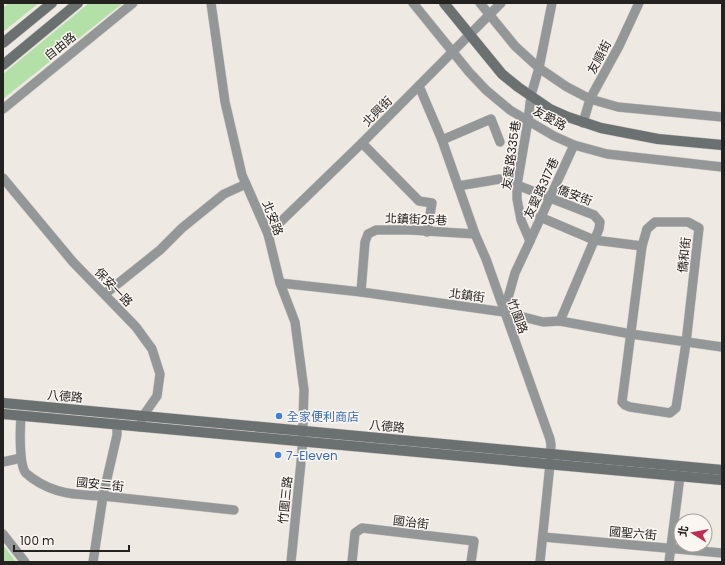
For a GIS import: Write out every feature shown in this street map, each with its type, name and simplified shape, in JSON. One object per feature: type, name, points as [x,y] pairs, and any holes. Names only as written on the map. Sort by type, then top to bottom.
[{"type":"street","points":[[3,43],[52,3]]},
{"type":"street","name":"自由路","points":[[3,65],[78,3]]},
{"type":"street","name":"自由路","points":[[3,109],[133,3]]},
{"type":"street","name":"北安路","points":[[211,3],[225,102],[242,175],[268,234],[280,282],[295,322],[304,390],[302,436]]},
{"type":"street","name":"友愛路","points":[[413,3],[468,72],[486,90],[510,110],[554,136],[574,145],[607,154],[722,167]]},
{"type":"street","name":"友愛路","points":[[444,3],[471,34],[502,74],[550,109],[601,128],[658,139],[722,145]]},
{"type":"street","points":[[480,3],[516,46],[539,68],[567,87],[590,100],[618,107],[722,117]]},
{"type":"street","name":"北興街","points":[[268,234],[362,143],[501,3]]},
{"type":"street","name":"友愛路335巷","points":[[530,241],[521,220],[517,199],[517,184],[531,95],[539,68],[552,3]]},
{"type":"street","name":"友順街","points":[[584,122],[590,100],[619,46],[639,3]]},
{"type":"street","name":"竹圍路","points":[[419,86],[442,140],[550,439],[550,464],[540,562]]},
{"type":"street","points":[[442,140],[491,119],[500,142]]},
{"type":"street","points":[[362,143],[419,201],[432,203],[427,232]]},
{"type":"street","name":"友愛路317巷","points":[[530,241],[574,145]]},
{"type":"street","name":"保安一路","points":[[3,178],[74,262],[136,327],[152,349],[160,374],[157,396],[143,416],[140,427]]},
{"type":"street","name":"僑安街","points":[[458,186],[500,179],[517,184],[594,215],[600,222],[599,229],[560,321]]},
{"type":"street","points":[[105,294],[160,250],[182,228],[224,194],[246,184]]},
{"type":"street","points":[[540,217],[594,240],[642,246]]},
{"type":"street","name":"僑和街","points":[[655,222],[688,222],[699,228],[686,343],[676,408],[670,414],[630,407],[622,402],[631,334],[642,246],[647,229],[655,222]]},
{"type":"street","name":"北鎮街25巷","points":[[361,292],[364,242],[368,234],[376,230],[475,234]]},
{"type":"street","points":[[504,312],[515,273],[530,241]]},
{"type":"street","name":"北鎮街","points":[[280,282],[504,312],[543,322],[560,321],[686,343],[722,347]]},
{"type":"street","name":"八德路","points":[[3,403],[143,416],[487,460],[550,464],[722,480]]},
{"type":"street","name":"八德路","points":[[3,414],[117,424],[246,438],[302,436],[550,453],[722,470]]},
{"type":"street","name":"國安二街","points":[[21,416],[21,458],[25,472],[39,482],[57,491],[84,496],[103,496],[234,510]]},
{"type":"street","points":[[93,562],[103,496],[117,435],[117,424]]},
{"type":"street","name":"竹圍三路","points":[[291,562],[302,436]]},
{"type":"street","points":[[3,462],[21,458]]},
{"type":"street","points":[[669,562],[680,476]]},
{"type":"street","name":"國治街","points":[[352,562],[355,533],[362,528],[474,541],[471,562]]},
{"type":"street","points":[[3,534],[25,562]]},
{"type":"street","name":"國聖六街","points":[[543,537],[722,553]]},
{"type":"green space","points":[[9,3],[39,3],[3,32],[3,8]]},
{"type":"green space","points":[[89,3],[123,3],[3,99],[3,74]]},
{"type":"green space","points":[[3,545],[16,562],[3,562]]},
{"type":"place","name":"全家便利商店","points":[[279,416]]},
{"type":"place","name":"7-Eleven","points":[[278,455]]}]
